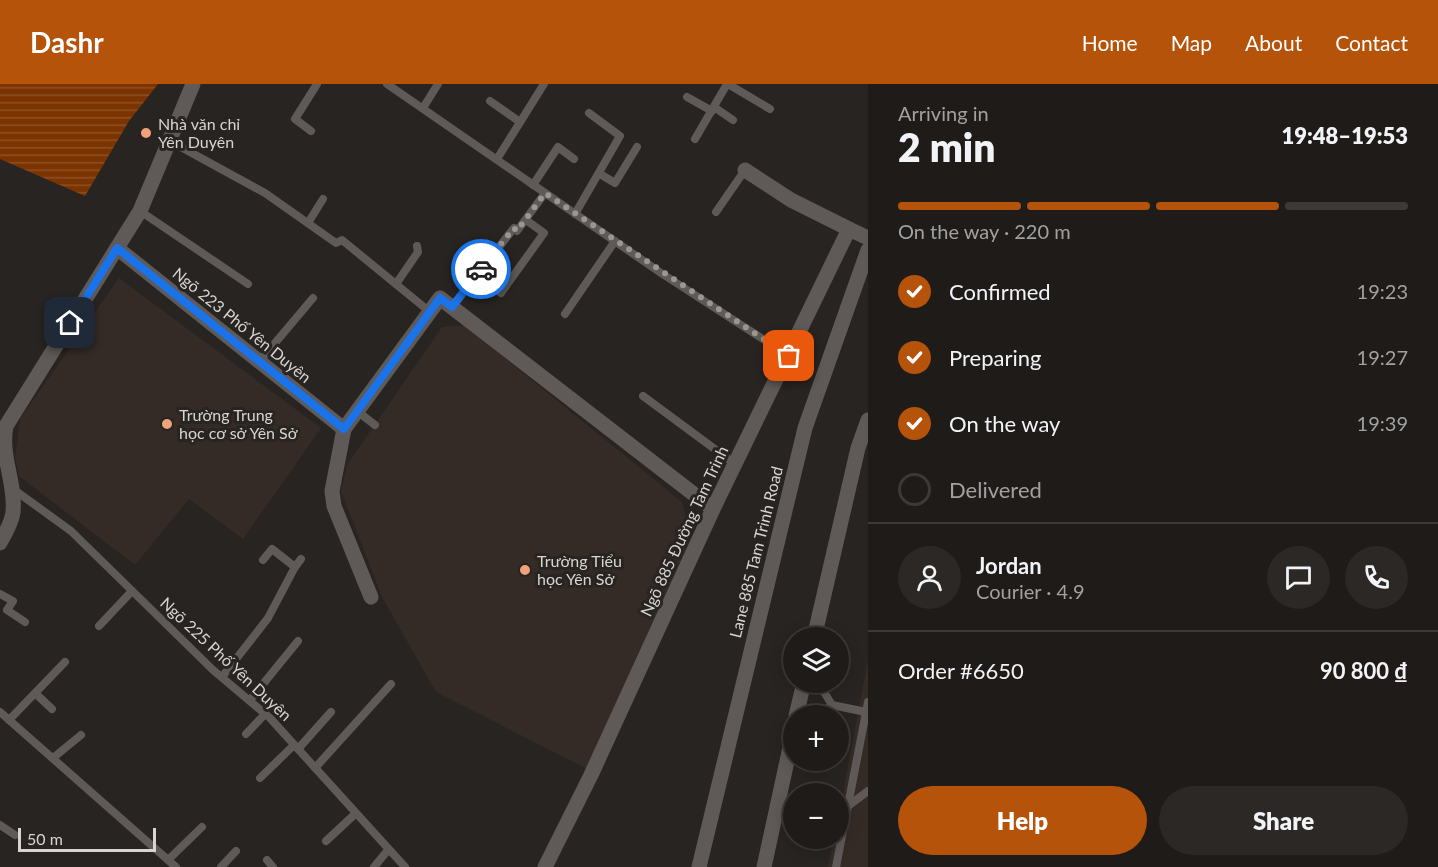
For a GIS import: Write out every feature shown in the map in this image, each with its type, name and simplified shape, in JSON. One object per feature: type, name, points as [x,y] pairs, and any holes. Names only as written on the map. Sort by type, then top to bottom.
[{"type":"street","points":[[0,543],[13,514],[2,436],[11,416],[140,211],[168,140],[194,84]]},
{"type":"street","points":[[745,170],[791,200],[868,238]]},
{"type":"street","name":"Ngõ 885 Đường Tam Trinh","points":[[545,867],[591,775],[713,509],[849,229]]},
{"type":"street","name":"Ngõ 223 Phố Yên Duyên","points":[[117,248],[344,429]]},
{"type":"street","name":"Lane 885 Tam Trinh Road","points":[[699,867],[805,428],[868,250]]},
{"type":"street","points":[[371,597],[334,506],[332,491],[344,429],[440,298],[713,509]]},
{"type":"street","points":[[817,627],[858,448],[868,420]]},
{"type":"street","points":[[764,867],[784,771]]},
{"type":"lane","points":[[311,131],[295,119],[317,84]]},
{"type":"lane","points":[[423,108],[438,84]]},
{"type":"lane","points":[[496,159],[544,84]]},
{"type":"lane","points":[[696,139],[728,84],[770,109]]},
{"type":"lane","points":[[389,85],[575,214],[789,356]]},
{"type":"lane","points":[[687,96],[733,120]]},
{"type":"lane","points":[[490,102],[520,122]]},
{"type":"lane","points":[[575,214],[620,136],[589,113]]},
{"type":"lane","points":[[168,140],[265,193],[336,243],[342,240],[430,312]]},
{"type":"lane","points":[[533,185],[558,147],[574,159]]},
{"type":"lane","points":[[600,174],[615,183],[637,147]]},
{"type":"lane","points":[[716,212],[745,170]]},
{"type":"lane","points":[[452,307],[514,228],[517,231],[545,193]]},
{"type":"lane","points":[[308,223],[323,199]]},
{"type":"lane","points":[[140,211],[248,284]]},
{"type":"lane","points":[[477,275],[501,293],[544,233],[526,219]]},
{"type":"lane","points":[[565,314],[615,241]]},
{"type":"lane","points":[[396,284],[418,252],[417,246]]},
{"type":"lane","points":[[259,362],[314,298]]},
{"type":"lane","points":[[643,396],[735,464]]},
{"type":"lane","points":[[357,411],[375,424]]},
{"type":"lane","name":"Ngõ 225 Phố Yên Duyên","points":[[11,488],[71,531],[222,677],[265,714],[405,867]]},
{"type":"lane","points":[[263,560],[272,549],[295,567]]},
{"type":"lane","points":[[222,677],[268,618],[301,558]]},
{"type":"lane","points":[[99,626],[132,591]]},
{"type":"lane","points":[[0,594],[13,601],[7,610],[25,622]]},
{"type":"lane","points":[[250,700],[298,641]]},
{"type":"lane","points":[[9,720],[65,662]]},
{"type":"lane","points":[[315,768],[391,684]]},
{"type":"lane","points":[[36,693],[52,710]]},
{"type":"lane","points":[[825,693],[832,705]]},
{"type":"lane","points":[[849,802],[866,729],[868,702]]},
{"type":"lane","points":[[849,708],[866,712]]},
{"type":"lane","points":[[0,712],[176,867]]},
{"type":"lane","points":[[260,778],[296,747],[331,712]]},
{"type":"lane","points":[[246,734],[265,714]]},
{"type":"lane","points":[[53,758],[81,735]]},
{"type":"lane","points":[[849,805],[868,791]]},
{"type":"lane","points":[[326,841],[356,814]]},
{"type":"lane","points":[[0,825],[15,836]]},
{"type":"lane","points":[[168,860],[202,828]]},
{"type":"lane","points":[[836,867],[840,849]]},
{"type":"lane","points":[[374,867],[388,850]]},
{"type":"lane","points":[[221,867],[236,851]]},
{"type":"shaded area","points":[[0,84],[158,84],[129,121],[85,196],[0,159]]},
{"type":"shaded area","name":"Trường Trung học cơ sở Yên Sở","points":[[119,278],[321,428],[243,539],[189,499],[135,565],[19,476],[15,457],[20,419]]},
{"type":"shaded area","name":"Trường Tiểu học Yên Sở","points":[[464,325],[682,502],[692,543],[591,771],[436,692],[382,597],[341,491],[347,465],[442,327]]},
{"type":"shaded area","points":[[868,660],[868,867],[828,867],[832,849],[849,849],[849,783],[845,783],[849,771]]},
{"type":"way so far","points":[[481,269],[514,228],[517,231],[545,193],[789,356]]},
{"type":"place","name":"Nhà văn chỉ Yên Duyên","points":[[146,133]]},
{"type":"place","name":"Trường Trung học cơ sở Yên Sở","points":[[167,424]]},
{"type":"place","name":"Trường Tiểu học Yên Sở","points":[[525,570]]},
{"type":"route","points":[[70,323],[117,248],[344,429],[440,298],[452,307],[481,269]]}]
